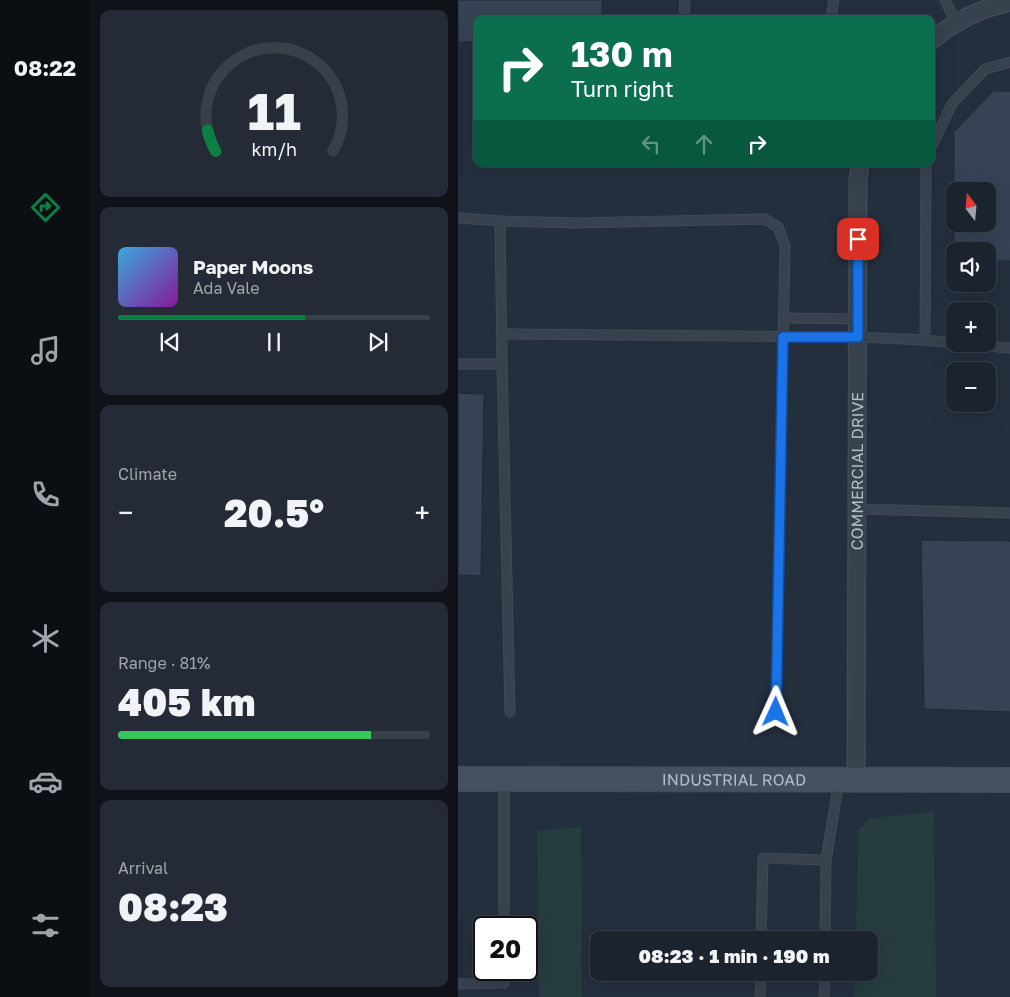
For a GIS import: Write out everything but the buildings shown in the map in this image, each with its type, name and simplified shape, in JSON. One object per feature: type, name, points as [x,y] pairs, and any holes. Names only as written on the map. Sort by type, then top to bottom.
[{"type":"street","points":[[935,38],[968,16],[990,7],[1010,2]]},
{"type":"street","name":"COMMERCIAL DRIVE","points":[[847,780],[857,509],[858,179],[860,167]]},
{"type":"street","name":"INDUSTRIAL ROAD","points":[[458,779],[1010,780]]},
{"type":"lane","points":[[684,15],[685,0]]},
{"type":"lane","points":[[832,15],[834,0]]},
{"type":"lane","points":[[944,0],[956,23]]},
{"type":"lane","points":[[935,139],[952,104],[984,69],[1010,62]]},
{"type":"lane","points":[[925,340],[926,167]]},
{"type":"lane","points":[[458,218],[576,224],[766,219],[778,227],[785,246],[776,712]]},
{"type":"lane","points":[[500,221],[510,712]]},
{"type":"lane","points":[[784,318],[858,319]]},
{"type":"lane","points":[[501,334],[858,337],[946,342]]},
{"type":"lane","points":[[996,347],[1010,348]]},
{"type":"lane","points":[[458,364],[502,364]]},
{"type":"lane","points":[[857,509],[1010,513]]},
{"type":"lane","points":[[504,779],[504,916]]},
{"type":"lane","points":[[825,931],[826,860],[847,780]]},
{"type":"lane","points":[[761,931],[762,858],[826,860]]},
{"type":"lane","points":[[458,984],[504,983],[504,981]]},
{"type":"lane","points":[[760,981],[760,997]]},
{"type":"lane","points":[[824,997],[825,981]]},
{"type":"green space","points":[[934,812],[936,997],[854,997],[855,981],[878,981],[878,931],[856,931],[858,831],[870,818]]},
{"type":"green space","points":[[581,827],[582,997],[539,997],[537,831]]},
{"type":"route","points":[[776,712],[783,337],[858,337],[858,239]]}]
